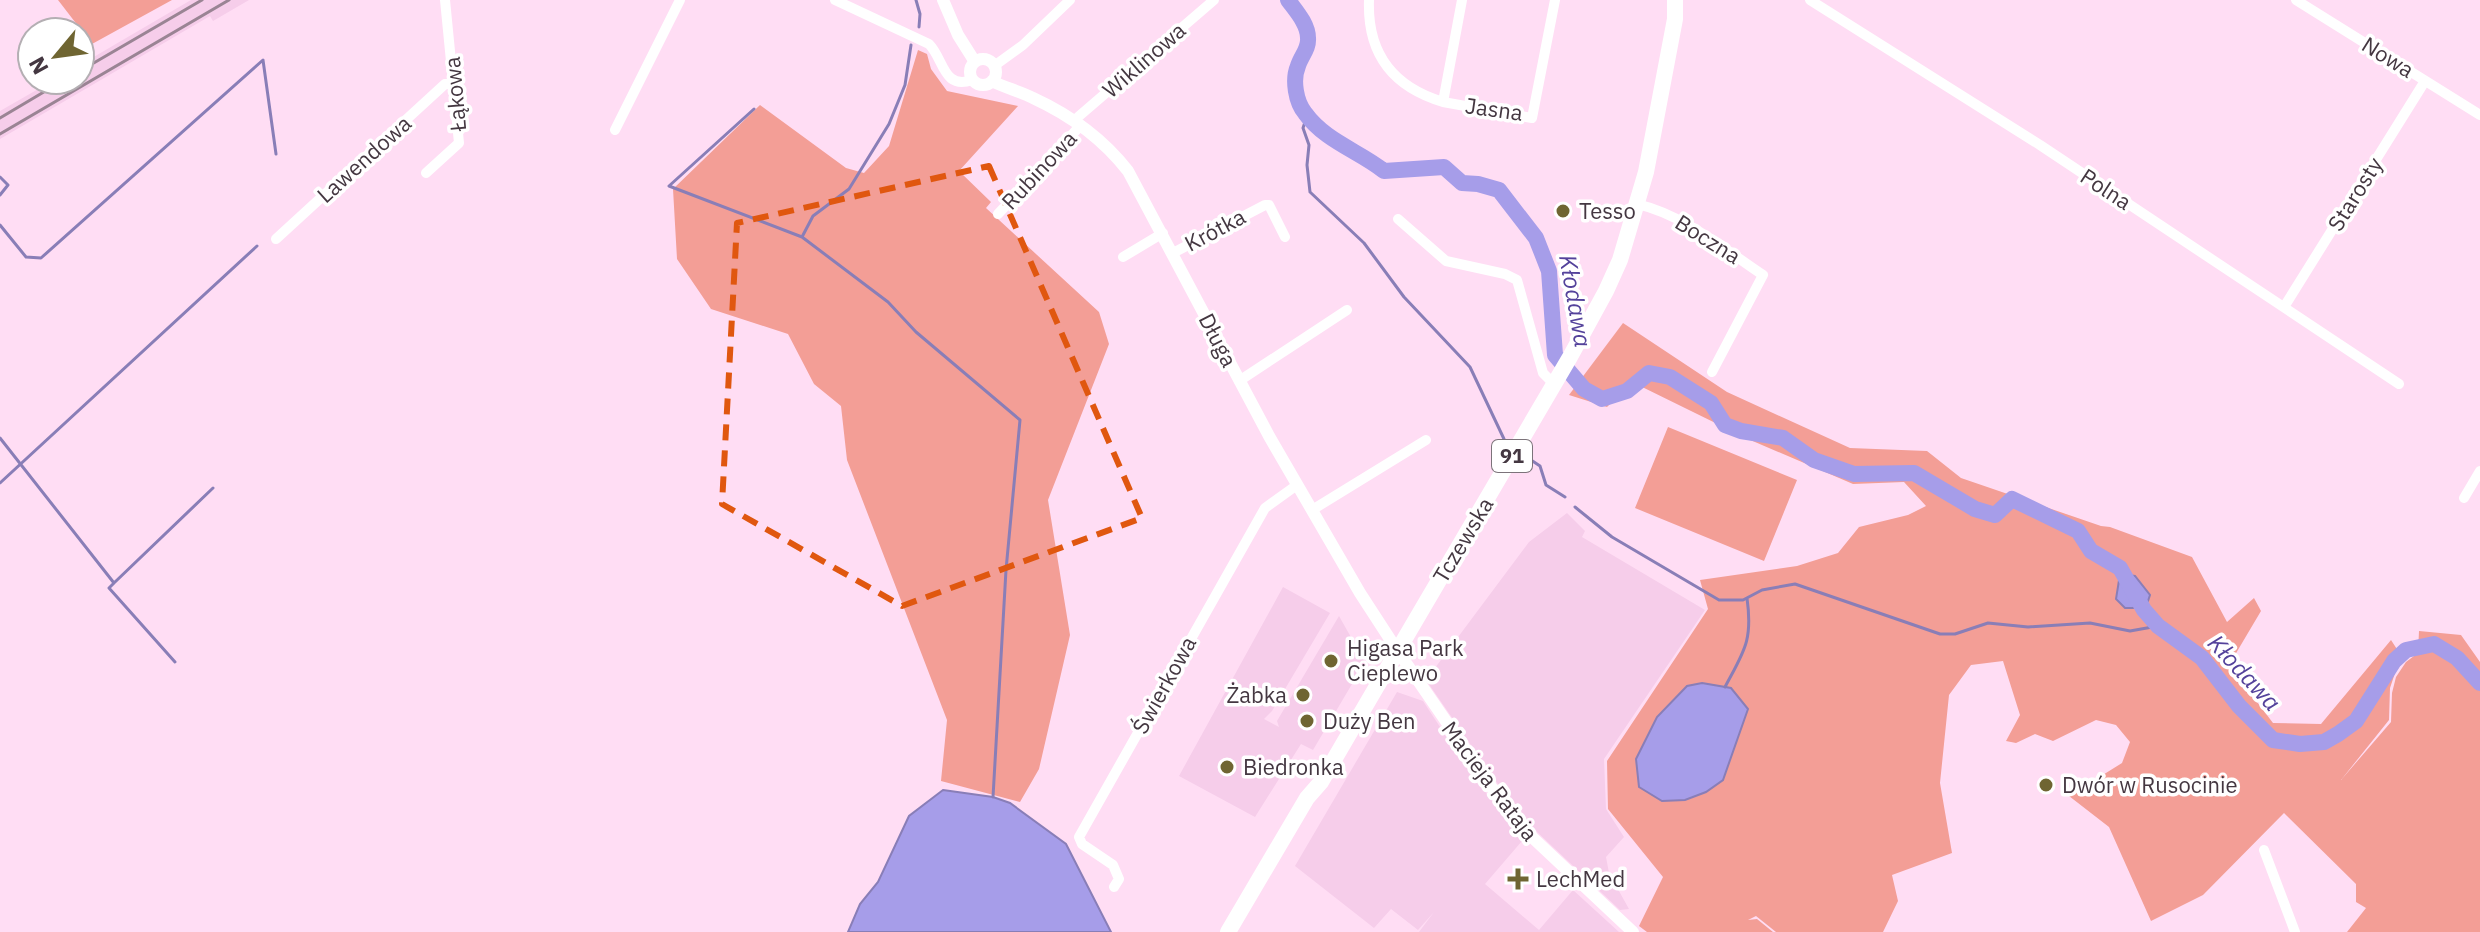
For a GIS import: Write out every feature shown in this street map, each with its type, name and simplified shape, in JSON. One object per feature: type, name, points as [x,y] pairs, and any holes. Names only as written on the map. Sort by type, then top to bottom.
[{"type":"main road","name":"Tczewska","points":[[1228,932],[1307,798],[1321,782],[1557,380],[1615,270],[1637,204],[1675,19],[1675,0]]},
{"type":"main road","name":"Tczewska","points":[[1675,19],[1684,0]]},
{"type":"main road","name":"Tczewska","points":[[1239,932],[1314,803],[1321,782]]},
{"type":"street","name":"Łąkowa","points":[[426,173],[459,143],[445,0]]},
{"type":"street","points":[[615,130],[680,0]]},
{"type":"street","name":"Długa","points":[[835,0],[929,44],[951,80],[972,80],[984,85],[992,81],[1039,100],[1078,124],[1109,149],[1128,171],[1297,485],[1397,650]]},
{"type":"street","points":[[943,0],[958,35],[975,62]]},
{"type":"street","points":[[994,66],[1023,45],[1070,0]]},
{"type":"street","name":"Wiklinowa","points":[[1078,124],[1078,117],[1214,0]]},
{"type":"street","points":[[1369,0],[1374,41],[1391,72],[1409,89],[1443,102]]},
{"type":"street","name":"Jasna","points":[[1462,0],[1443,102],[1532,118],[1555,0]]},
{"type":"street","name":"Polna","points":[[1810,0],[2040,145],[2399,384]]},
{"type":"street","name":"Nowa","points":[[2296,0],[2480,115]]},
{"type":"street","points":[[972,80],[970,70],[975,62],[986,60],[994,66],[992,81]]},
{"type":"street","name":"Starosty","points":[[2284,307],[2425,81]]},
{"type":"street","name":"Lawendowa","points":[[276,239],[445,84],[454,84]]},
{"type":"street","name":"Rubinowa","points":[[998,214],[1078,124]]},
{"type":"street","name":"Boczna","points":[[1637,204],[1659,209],[1675,218],[1763,275],[1712,372]]},
{"type":"street","name":"Krótka","points":[[1173,253],[1265,205],[1269,205],[1285,237]]},
{"type":"street","points":[[1398,219],[1446,261],[1505,274],[1517,280],[1543,373],[1557,380]]},
{"type":"street","points":[[1123,257],[1163,233]]},
{"type":"street","points":[[1239,381],[1347,310]]},
{"type":"street","points":[[1312,510],[1426,440]]},
{"type":"street","points":[[2464,498],[2480,471]]},
{"type":"street","name":"Świerkowa","points":[[1114,887],[1119,879],[1113,865],[1082,844],[1079,837],[1265,508],[1297,485]]},
{"type":"street","name":"Macieja Rataja","points":[[1397,650],[1514,820],[1633,932]]},
{"type":"street","points":[[2264,850],[2295,932]]},
{"type":"highlighted area","points":[[989,166],[1142,518],[902,606],[722,504],[737,223]]},
{"type":"shaded area","points":[[58,0],[172,0],[96,42],[96,16],[70,16]]},
{"type":"shaded area","points":[[191,0],[249,0],[213,21],[210,16],[96,83],[96,56]]},
{"type":"shaded area","points":[[918,50],[927,54],[931,69],[947,91],[1018,106],[959,171],[991,202],[986,208],[1099,312],[1109,344],[1048,500],[1070,635],[1039,769],[1020,802],[941,781],[947,720],[847,460],[841,406],[814,384],[788,334],[711,309],[677,259],[673,189],[760,105],[846,168],[864,173],[889,146]]},
{"type":"shaded area","points":[[26,96],[73,96],[0,139],[0,111]]},
{"type":"shaded area","points":[[1623,323],[1727,392],[1850,448],[1927,451],[1961,478],[2192,557],[2227,622],[2254,598],[2261,611],[2229,665],[2273,723],[2321,724],[2391,640],[2404,660],[2390,688],[2389,720],[2341,780],[2391,722],[2396,677],[2406,662],[2418,653],[2419,631],[2461,635],[2480,662],[2480,932],[2347,932],[2366,908],[2356,902],[2356,884],[2284,813],[2203,895],[2151,921],[2109,827],[2069,796],[2122,763],[2130,742],[2116,725],[2096,720],[2053,741],[2035,734],[2016,743],[2006,741],[2020,715],[2003,661],[1971,665],[1949,695],[1940,783],[1952,853],[1892,875],[1898,901],[1883,932],[1776,932],[1756,916],[1748,920],[1757,919],[1773,932],[1647,932],[1639,926],[1663,877],[1608,809],[1607,761],[1708,609],[1700,580],[1797,566],[1838,553],[1859,527],[1908,515],[1926,506],[1904,482],[1853,484],[1748,439],[1632,382],[1607,407],[1569,395]]},
{"type":"shaded area","points":[[1668,427],[1797,480],[1764,561],[1635,508]]},
{"type":"shaded area","points":[[1567,513],[1585,531],[1582,537],[1705,610],[1604,759],[1606,809],[1624,837],[1606,857],[1609,873],[1629,909],[1620,910],[1520,816],[1426,680],[1529,542]]},
{"type":"shaded area","points":[[2120,574],[2135,576],[2150,595],[2148,601],[2125,608],[2116,599]]},
{"type":"shaded area","points":[[1283,587],[1330,613],[1272,711],[1264,719],[1279,727],[1277,721],[1339,616],[1365,662],[1313,750],[1301,744],[1255,817],[1179,776]]},
{"type":"shaded area","points":[[1702,683],[1731,688],[1748,709],[1723,780],[1706,792],[1685,800],[1662,801],[1639,787],[1636,759],[1657,717],[1687,686]]},
{"type":"shaded area","points":[[1397,692],[1423,701],[1465,765],[1522,841],[1485,884],[1539,930],[1573,890],[1619,932],[1419,932],[1434,912],[1418,930],[1391,909],[1374,928],[1295,866]]},
{"type":"shaded area","points":[[943,790],[993,797],[1010,803],[1066,844],[1111,932],[848,932],[860,904],[878,882],[909,816]]},
{"type":"waterway","points":[[916,0],[920,14],[919,27]]},
{"type":"waterway","name":"Kłodawa","points":[[1288,0],[1307,33],[1307,46],[1295,78],[1297,97],[1305,113],[1322,131],[1384,171],[1444,167],[1462,183],[1499,190],[1536,238],[1549,271],[1555,355],[1584,389],[1602,399],[1627,391],[1649,373],[1670,377],[1711,403],[1725,425],[1783,438],[1814,460],[1854,474],[1914,473],[1975,509],[1995,515],[2012,499],[2078,531],[2091,551],[2120,568],[2144,610],[2158,626],[2202,658],[2239,706],[2273,740],[2300,744],[2324,742],[2338,734],[2356,721],[2394,661],[2406,650],[2434,644],[2457,658],[2480,683]]},
{"type":"waterway","points":[[911,45],[905,85],[889,124],[849,189],[813,216],[802,237],[888,302],[916,332],[1020,420],[1006,570],[993,797]]},
{"type":"waterway","points":[[0,225],[26,257],[41,258],[263,60],[276,154]]},
{"type":"waterway","points":[[754,109],[669,186],[802,237]]},
{"type":"waterway","name":"Kłodawa","points":[[1307,116],[1303,128],[1309,145],[1307,165],[1310,192],[1364,243],[1404,297],[1470,367],[1504,439]]},
{"type":"waterway","points":[[0,177],[8,185],[0,195]]},
{"type":"waterway","points":[[0,483],[257,246]]},
{"type":"waterway","points":[[0,438],[114,583],[109,588],[175,662]]},
{"type":"waterway","name":"Kłodawa","points":[[1528,458],[1540,466],[1546,485],[1565,497]]},
{"type":"waterway","points":[[115,582],[213,488]]},
{"type":"waterway","name":"Kłodawa","points":[[1575,507],[1612,537],[1719,600],[1743,600],[1762,590],[1795,584],[1940,634],[1955,634],[1988,623],[2028,627],[2090,623],[2130,631],[2158,626]]},
{"type":"waterway","points":[[1725,687],[1748,636],[1747,598]]},
{"type":"railway","points":[[96,62],[202,0]]},
{"type":"railway","points":[[0,134],[229,0]]},
{"type":"railway","points":[[0,118],[37,96]]},
{"type":"place","name":"Tesso","points":[[1563,211]]},
{"type":"place","name":"Higasa Park Cieplewo","points":[[1331,661]]},
{"type":"place","name":"Żabka","points":[[1303,695]]},
{"type":"place","name":"Duży Ben","points":[[1307,721]]},
{"type":"place","name":"Biedronka","points":[[1227,767]]},
{"type":"place","name":"Dwór w Rusocinie","points":[[2046,785]]},
{"type":"place","name":"LechMed","points":[[1518,879]]}]
